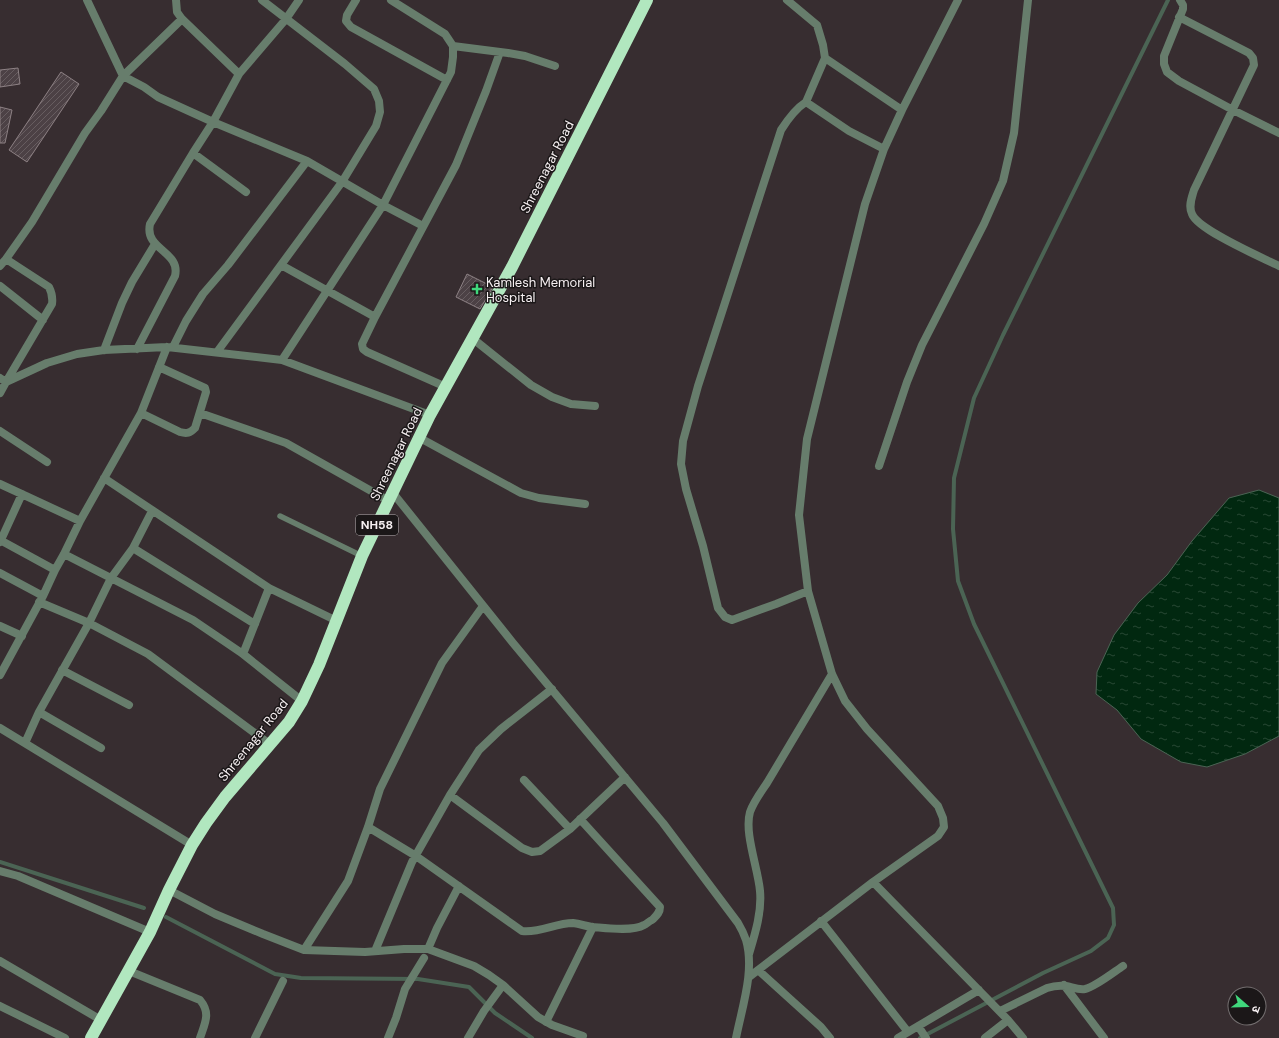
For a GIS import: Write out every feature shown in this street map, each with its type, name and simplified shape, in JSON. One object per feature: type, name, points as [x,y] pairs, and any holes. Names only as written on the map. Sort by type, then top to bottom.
[{"type":"highway","name":"Shreenagar Road","points":[[91,1038],[150,932],[192,845],[225,797],[289,722],[302,701],[319,665],[362,556],[430,415],[512,267],[647,0]]},
{"type":"street","points":[[87,0],[123,76],[144,87],[158,97],[307,162],[382,205],[423,226]]},
{"type":"street","points":[[176,0],[177,12],[182,19],[239,74]]},
{"type":"street","points":[[217,352],[342,182],[376,126],[380,112],[379,101],[374,89],[345,64],[262,0]]},
{"type":"street","points":[[137,349],[175,276],[177,269],[175,263],[155,244],[148,231],[150,224],[213,122],[239,74],[286,19],[299,0]]},
{"type":"street","points":[[356,0],[347,15],[346,21],[351,27],[447,80]]},
{"type":"street","points":[[282,360],[382,205],[451,72],[453,46],[445,34],[391,0]]},
{"type":"street","points":[[787,0],[817,25],[825,58],[806,102],[800,106],[787,120],[781,130],[698,386],[683,441],[681,464],[686,490],[703,546],[718,608],[725,617],[732,620],[808,591]]},
{"type":"street","points":[[749,976],[873,882],[938,836],[944,827],[943,818],[938,806],[867,729],[845,701],[832,674],[808,591],[799,515],[807,438],[865,204],[884,149],[902,110],[958,0]]},
{"type":"street","points":[[879,466],[907,382],[922,346],[984,224],[1003,181],[1014,133],[1028,0]]},
{"type":"street","points":[[1181,0],[1183,5],[1180,17],[1164,56],[1164,64],[1168,72],[1179,81],[1279,133]]},
{"type":"street","points":[[1180,17],[1249,53],[1253,58],[1254,65],[1194,190],[1190,203],[1191,214],[1198,222],[1210,231],[1279,266]]},
{"type":"street","points":[[0,266],[32,222],[85,133],[123,76],[182,19]]},
{"type":"street","points":[[453,46],[525,56],[555,66]]},
{"type":"street","points":[[446,387],[367,352],[363,349],[362,344],[456,166],[500,52]]},
{"type":"street","points":[[825,58],[902,110]]},
{"type":"street","points":[[806,102],[849,131],[884,149]]},
{"type":"street","points":[[193,153],[246,192]]},
{"type":"street","points":[[0,675],[22,636],[80,521],[141,413],[159,367],[186,320],[203,294],[228,265],[307,162]]},
{"type":"street","points":[[104,350],[115,318],[132,282],[155,244]]},
{"type":"street","points":[[0,393],[3,380],[52,304],[52,293],[49,287],[6,259]]},
{"type":"street","points":[[281,265],[375,317]]},
{"type":"street","points":[[0,286],[43,320]]},
{"type":"street","points":[[472,338],[531,385],[552,397],[572,404],[595,406]]},
{"type":"street","points":[[3,380],[77,354],[104,350],[170,347],[282,360],[430,415]]},
{"type":"street","points":[[141,413],[187,434],[192,432],[195,428],[206,392],[205,388],[159,367]]},
{"type":"street","points":[[200,413],[286,443],[391,497],[663,823],[738,923],[746,939],[749,956],[749,976],[736,1038]]},
{"type":"street","points":[[0,431],[47,462]]},
{"type":"street","points":[[420,438],[521,494],[585,504]]},
{"type":"street","points":[[104,478],[269,588],[337,621]]},
{"type":"street","points":[[0,484],[80,521]]},
{"type":"street","points":[[22,494],[0,541],[55,570]]},
{"type":"street","points":[[25,743],[39,712],[111,578],[133,548],[152,511]]},
{"type":"street","points":[[133,548],[255,624]]},
{"type":"street","points":[[64,554],[193,620],[243,654],[302,701]]},
{"type":"street","points":[[0,573],[41,599],[148,654],[270,745]]},
{"type":"street","points":[[243,654],[269,588]]},
{"type":"street","points":[[304,950],[348,881],[380,789],[442,663],[483,606]]},
{"type":"street","points":[[0,626],[22,636]]},
{"type":"street","points":[[62,670],[129,704]]},
{"type":"street","points":[[749,956],[758,924],[760,892],[748,828],[750,813],[756,799],[832,674]]},
{"type":"street","points":[[375,951],[416,856],[450,795],[479,750],[501,729],[552,689]]},
{"type":"street","points":[[39,712],[101,748]]},
{"type":"street","points":[[0,728],[192,845]]},
{"type":"street","points":[[450,795],[522,848],[532,852],[540,851],[570,829],[625,777]]},
{"type":"street","points":[[524,780],[570,829]]},
{"type":"street","points":[[368,827],[416,856],[522,931],[532,932],[560,924],[574,923],[593,927],[625,929],[637,928],[645,925],[657,915],[660,911],[660,907],[580,819]]},
{"type":"street","points":[[0,871],[18,876],[150,932]]},
{"type":"street","points":[[873,882],[997,1008],[1023,1038]]},
{"type":"street","points":[[428,949],[459,886]]},
{"type":"street","points":[[169,890],[215,914],[304,950],[364,952],[428,949],[474,966],[503,985],[538,1017],[546,1022],[583,1036]]},
{"type":"street","points":[[822,921],[908,1032]]},
{"type":"street","points":[[546,1022],[593,927]]},
{"type":"street","points":[[388,1038],[405,988],[424,958]]},
{"type":"street","points":[[0,961],[101,1020]]},
{"type":"street","points":[[997,1008],[1054,986],[1084,989],[1090,987],[1123,966]]},
{"type":"street","points":[[758,970],[816,1022],[830,1038]]},
{"type":"street","points":[[129,971],[200,1000],[207,1011],[200,1038]]},
{"type":"street","points":[[255,1038],[282,981]]},
{"type":"street","points":[[468,1038],[484,1011],[503,985]]},
{"type":"street","points":[[1064,986],[1104,1038]]},
{"type":"street","points":[[898,1038],[982,993]]},
{"type":"street","points":[[0,1006],[65,1038]]},
{"type":"street","points":[[985,1038],[1008,1020]]},
{"type":"street","points":[[918,1026],[926,1038]]},
{"type":"lane","points":[[280,516],[362,556]]},
{"type":"water","points":[[1259,490],[1279,498],[1279,736],[1245,754],[1207,767],[1181,762],[1141,739],[1117,710],[1096,694],[1097,672],[1114,635],[1138,603],[1167,575],[1192,541],[1229,498]]},
{"type":"building","points":[[18,68],[20,84],[0,87],[0,70]]},
{"type":"building","points":[[61,72],[79,84],[27,162],[9,150]]},
{"type":"building","points":[[0,107],[12,110],[5,143],[0,143]]},
{"type":"building","points":[[467,274],[493,287],[480,309],[456,297]]},
{"type":"waterway","points":[[920,1038],[1043,973],[1091,951],[1108,938],[1114,925],[1113,908],[974,624],[958,581],[953,529],[954,478],[974,398],[1003,335],[1168,0]]},
{"type":"waterway","points":[[0,862],[144,908]]},
{"type":"waterway","points":[[166,917],[275,974],[301,978],[418,979],[469,987],[495,1013],[532,1038]]},
{"type":"place","name":"Kamlesh Memorial Hospital","points":[[477,289]]}]
